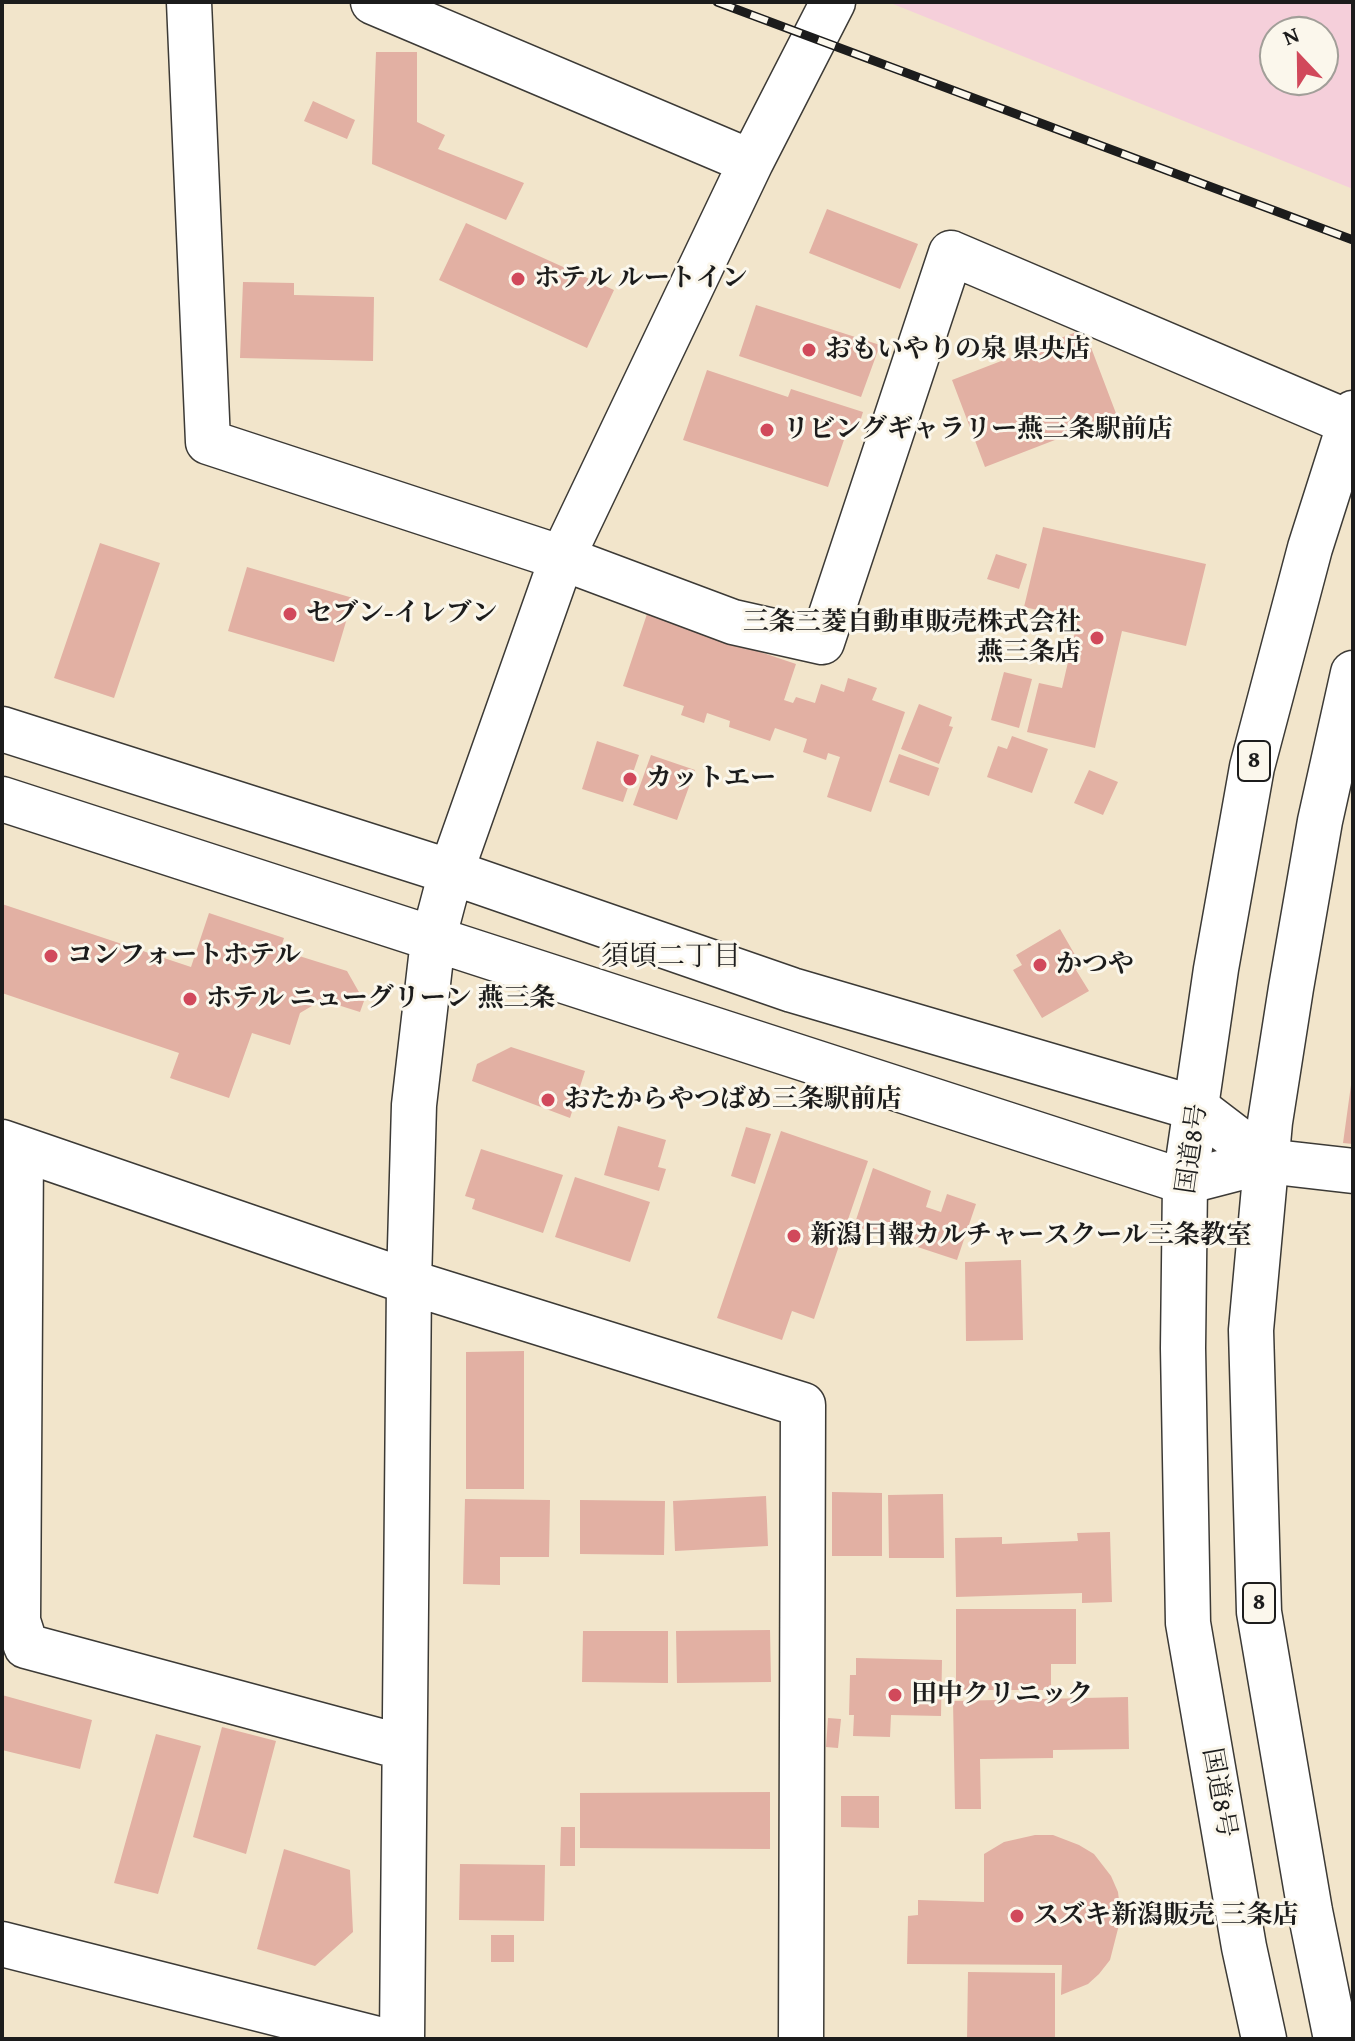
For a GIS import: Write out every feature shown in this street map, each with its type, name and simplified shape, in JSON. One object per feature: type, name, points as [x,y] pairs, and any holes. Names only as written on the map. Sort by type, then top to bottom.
[{"type":"main road","points":[[189,2],[208,442],[562,558],[733,622],[822,642],[951,253],[1351,418]]},
{"type":"main road","points":[[373,2],[751,162]]},
{"type":"main road","points":[[402,2039],[402,1747],[409,1282],[414,1105],[433,940],[451,872],[562,558],[751,162],[833,2]]},
{"type":"main road","name":"国道8号","points":[[1264,2039],[1244,1947],[1188,1623],[1183,1348],[1185,1182],[1216,969],[1252,767],[1310,548],[1351,418]]},
{"type":"main road","name":"8","points":[[1336,2039],[1310,1911],[1259,1612],[1251,1330],[1266,1161],[1291,988],[1320,821],[1353,673]]},
{"type":"main road","points":[[2,729],[451,872],[792,990],[1198,1109],[1266,1161]]},
{"type":"main road","points":[[2,799],[1185,1182],[1266,1161],[1353,1171]]},
{"type":"main road","points":[[402,1747],[26,1646],[18,1621],[12,1145],[409,1282],[803,1405],[801,2039]]},
{"type":"main road","points":[[2,1944],[378,2039]]},
{"type":"shaded area","points":[[888,2],[1353,2],[1353,189]]},
{"type":"building","points":[[376,52],[417,52],[417,122],[445,135],[438,149],[524,183],[506,220],[372,164]]},
{"type":"building","points":[[313,101],[355,120],[347,139],[304,121]]},
{"type":"building","points":[[827,209],[918,244],[900,289],[809,253]]},
{"type":"building","points":[[466,223],[614,290],[587,348],[439,280]]},
{"type":"building","points":[[243,282],[294,283],[294,295],[374,297],[373,361],[240,358]]},
{"type":"building","name":"おもいやりの泉 県央店","points":[[756,305],[880,345],[861,397],[739,356]]},
{"type":"building","points":[[1084,329],[1117,416],[985,467],[952,380]]},
{"type":"building","name":"リビングギャラリー燕三条駅前店","points":[[707,370],[788,397],[791,389],[863,412],[857,431],[848,428],[828,487],[683,440]]},
{"type":"building","name":"三条三菱自動車販売株式会社 燕三条店","points":[[1043,527],[1206,564],[1186,646],[1122,631],[1095,748],[1027,732],[1039,683],[1062,688],[1078,619],[1024,607]]},
{"type":"building","points":[[100,543],[160,563],[114,698],[54,678]]},
{"type":"building","points":[[996,554],[1027,564],[1019,589],[987,579]]},
{"type":"building","name":"セブン-イレブン","points":[[247,567],[353,598],[334,662],[228,631]]},
{"type":"building","points":[[647,614],[796,664],[784,700],[793,703],[796,697],[815,703],[821,684],[844,692],[848,678],[877,688],[872,700],[905,712],[871,812],[827,797],[840,757],[828,753],[826,760],[803,752],[807,739],[775,728],[770,741],[729,727],[730,721],[707,713],[704,723],[681,715],[684,706],[623,686]]},
{"type":"building","points":[[1004,672],[1032,679],[1019,728],[991,720]]},
{"type":"building","points":[[919,704],[952,717],[949,726],[953,727],[939,764],[901,749]]},
{"type":"building","points":[[1012,736],[1048,749],[1032,793],[987,777],[998,746],[1007,749]]},
{"type":"building","points":[[597,741],[639,755],[623,802],[582,789]]},
{"type":"building","points":[[899,754],[939,768],[929,796],[889,782]]},
{"type":"building","points":[[651,755],[695,770],[677,820],[633,805]]},
{"type":"building","points":[[1089,770],[1118,782],[1103,815],[1074,803]]},
{"type":"building","points":[[2,904],[191,967],[209,913],[284,938],[280,950],[347,971],[364,1001],[360,1012],[322,1000],[300,1013],[290,1045],[252,1033],[229,1098],[170,1078],[179,1053],[2,993]]},
{"type":"building","points":[[1060,929],[1082,967],[1076,970],[1089,991],[1042,1018],[1013,970],[1022,965],[1016,955]]},
{"type":"building","name":"おたからやつばめ三条駅前店","points":[[511,1047],[585,1071],[570,1118],[472,1081],[477,1064]]},
{"type":"building","points":[[1353,1085],[1353,1144],[1343,1143]]},
{"type":"building","points":[[618,1126],[666,1140],[658,1167],[666,1169],[659,1191],[604,1175]]},
{"type":"building","points":[[746,1127],[771,1134],[755,1184],[731,1176]]},
{"type":"building","name":"新潟日報カルチャースクール三条教室","points":[[781,1131],[868,1161],[814,1319],[792,1311],[782,1340],[717,1318]]},
{"type":"building","points":[[481,1149],[563,1175],[543,1233],[472,1209],[475,1199],[465,1196]]},
{"type":"building","points":[[873,1168],[931,1191],[926,1207],[941,1212],[947,1194],[976,1204],[957,1260],[854,1226]]},
{"type":"building","points":[[575,1177],[650,1202],[630,1262],[555,1237]]},
{"type":"building","points":[[1021,1260],[1023,1340],[966,1341],[965,1262]]},
{"type":"building","points":[[524,1351],[524,1489],[466,1489],[466,1352]]},
{"type":"building","points":[[832,1492],[882,1493],[882,1556],[832,1556]]},
{"type":"building","points":[[943,1494],[944,1558],[889,1558],[888,1495]]},
{"type":"building","points":[[766,1496],[768,1546],[675,1551],[673,1501]]},
{"type":"building","points":[[465,1499],[550,1500],[549,1557],[500,1557],[500,1585],[463,1584]]},
{"type":"building","points":[[580,1500],[665,1501],[664,1555],[580,1554]]},
{"type":"building","points":[[1110,1532],[1112,1602],[1082,1603],[1082,1593],[956,1597],[955,1538],[1002,1537],[1002,1544],[1078,1541],[1077,1533]]},
{"type":"building","points":[[956,1609],[1076,1609],[1076,1664],[1051,1664],[1051,1690],[956,1690]]},
{"type":"building","points":[[770,1630],[771,1682],[677,1683],[676,1631]]},
{"type":"building","points":[[583,1631],[668,1631],[668,1683],[582,1682]]},
{"type":"building","name":"田中クリニック","points":[[856,1658],[942,1660],[941,1716],[891,1715],[890,1737],[853,1736],[854,1715],[849,1715],[850,1675],[856,1675]]},
{"type":"building","points":[[2,1695],[92,1720],[80,1769],[2,1750]]},
{"type":"building","points":[[1128,1697],[1129,1749],[1053,1750],[1053,1758],[980,1759],[981,1809],[955,1809],[953,1701]]},
{"type":"building","points":[[828,1718],[841,1719],[838,1748],[826,1747]]},
{"type":"building","points":[[222,1727],[276,1741],[246,1854],[193,1837]]},
{"type":"building","points":[[156,1734],[201,1746],[158,1894],[114,1883]]},
{"type":"building","points":[[770,1792],[770,1849],[580,1848],[580,1793]]},
{"type":"building","points":[[841,1796],[879,1796],[879,1828],[841,1827]]},
{"type":"building","points":[[561,1827],[575,1827],[575,1866],[560,1866]]},
{"type":"building","name":"スズキ新潟販売 三条店","points":[[1035,1835],[1053,1835],[1079,1845],[1094,1854],[1111,1876],[1118,1892],[1121,1917],[1110,1960],[1099,1974],[1088,1984],[1061,1995],[1062,1965],[907,1964],[908,1916],[918,1915],[918,1900],[984,1902],[984,1854],[1004,1842]]},
{"type":"building","points":[[284,1849],[350,1870],[353,1932],[315,1966],[257,1949]]},
{"type":"building","points":[[460,1864],[545,1865],[544,1921],[459,1920]]},
{"type":"building","points":[[491,1935],[514,1935],[514,1962],[491,1962]]},
{"type":"building","points":[[968,1972],[1055,1973],[1055,2039],[967,2039]]},
{"type":"railway","points":[[717,2],[1353,240]]},
{"type":"place","name":"ホテル ルートイン","points":[[518,279]]},
{"type":"place","name":"おもいやりの泉 県央店","points":[[809,350]]},
{"type":"place","name":"リビングギャラリー燕三条駅前店","points":[[767,430]]},
{"type":"place","name":"セブン-イレブン","points":[[290,614]]},
{"type":"place","name":"三条三菱自動車販売株式会社 燕三条店","points":[[1097,638]]},
{"type":"place","name":"カットエー","points":[[630,779]]},
{"type":"place","name":"コンフォートホテル","points":[[51,956]]},
{"type":"place","name":"かつや","points":[[1040,965]]},
{"type":"place","name":"ホテル ニューグリーン 燕三条","points":[[190,999]]},
{"type":"place","name":"おたからやつばめ三条駅前店","points":[[548,1100]]},
{"type":"place","name":"新潟日報カルチャースクール三条教室","points":[[794,1236]]},
{"type":"place","name":"田中クリニック","points":[[895,1695]]},
{"type":"place","name":"スズキ新潟販売 三条店","points":[[1017,1916]]},
{"type":"district","name":"須頃二丁目","points":[[671,958]]}]
